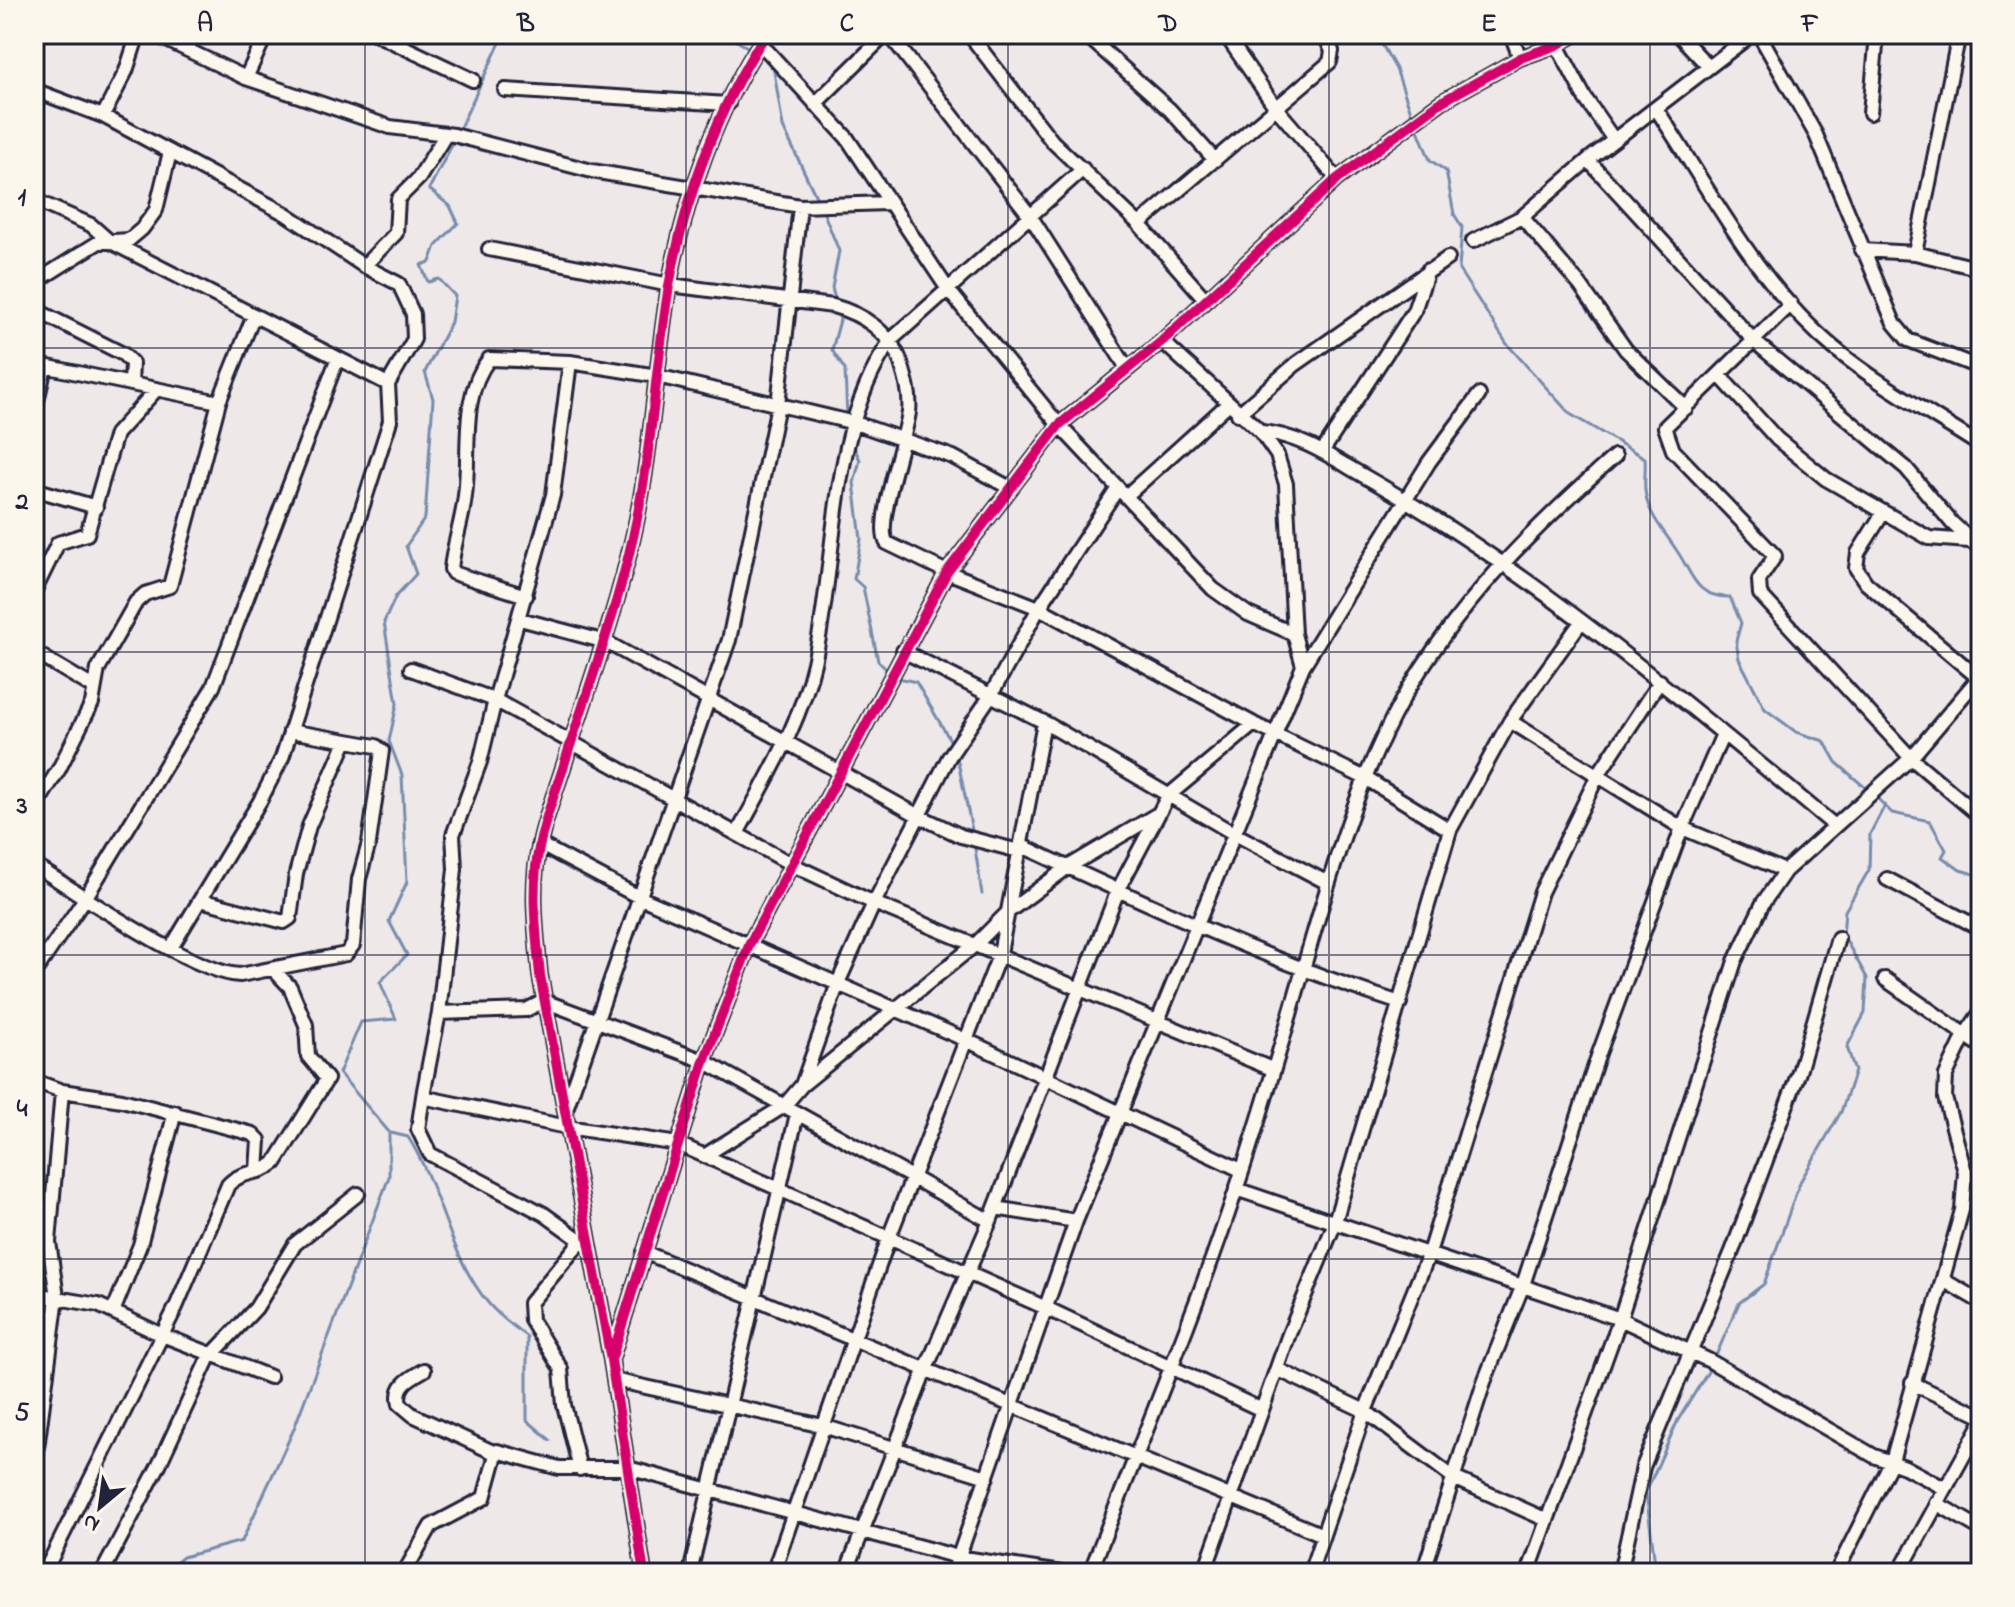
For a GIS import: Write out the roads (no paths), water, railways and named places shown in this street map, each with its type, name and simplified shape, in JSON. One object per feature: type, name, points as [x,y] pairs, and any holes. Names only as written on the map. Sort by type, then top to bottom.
[{"type":"street","points":[[103,116],[126,71],[138,34]]},
{"type":"street","points":[[154,34],[246,78],[390,127],[455,136],[559,165],[800,206],[887,203]]},
{"type":"street","points":[[246,78],[266,34]]},
{"type":"street","points":[[376,34],[473,80]]},
{"type":"street","points":[[815,104],[888,34],[1031,217],[1127,368]]},
{"type":"street","points":[[969,34],[1042,130],[1139,224],[1206,300]]},
{"type":"street","points":[[1085,34],[1170,110],[1215,160]]},
{"type":"street","points":[[1225,34],[1276,108],[1337,179]]},
{"type":"street","points":[[1139,224],[1330,62],[1332,51],[1324,34]]},
{"type":"street","points":[[1511,34],[1520,58]]},
{"type":"street","points":[[611,1360],[704,1061],[750,943],[838,772],[947,572],[1059,425],[1162,341],[1337,179],[1441,102],[1520,58],[1557,45],[1576,34]]},
{"type":"street","points":[[1678,34],[1709,67]]},
{"type":"street","points":[[1473,241],[1522,217],[1588,160],[1752,34]]},
{"type":"street","points":[[1759,34],[1816,135],[1861,250],[1894,323],[1908,340],[1981,368]]},
{"type":"street","points":[[1870,113],[1877,34]]},
{"type":"street","points":[[1915,253],[1959,34]]},
{"type":"street","points":[[644,1573],[611,1360],[585,1244],[544,1001],[535,916],[539,844],[606,642],[644,485],[670,285],[693,188],[728,104],[763,39],[815,104],[847,138],[872,173],[887,203],[949,291],[1059,425],[1213,589],[1248,614],[1294,634]]},
{"type":"street","points":[[1557,45],[1585,98],[1614,140]]},
{"type":"street","points":[[34,90],[103,116],[286,214],[364,266],[399,284],[413,314],[414,339],[388,384],[390,421],[282,758],[260,801],[171,948]]},
{"type":"street","points":[[505,90],[728,104]]},
{"type":"street","points":[[1657,110],[1767,276],[1791,304],[1834,348],[1981,446]]},
{"type":"street","points":[[364,266],[396,233],[398,199],[455,136]]},
{"type":"street","points":[[34,283],[99,242],[129,240],[156,210],[170,152]]},
{"type":"street","points":[[1588,160],[1755,342],[1906,468],[1969,541],[1981,550]]},
{"type":"street","points":[[737,834],[786,742],[814,662],[846,452],[871,371],[891,340],[1083,169]]},
{"type":"street","points":[[34,200],[91,225],[109,241],[388,384]]},
{"type":"street","points":[[565,1112],[732,626],[778,405],[800,206]]},
{"type":"street","points":[[1522,217],[1580,285],[1626,350],[1686,408]]},
{"type":"street","points":[[489,249],[670,285],[845,309],[891,340],[910,397],[883,537],[887,543],[947,572],[1039,608],[1254,724],[1276,732],[1365,778],[1450,830]]},
{"type":"street","points":[[1861,250],[1915,253],[1981,269]]},
{"type":"street","points":[[802,1085],[838,983],[874,903],[949,757],[991,695],[1039,608],[1122,492],[1233,409],[1448,258]]},
{"type":"street","points":[[1322,452],[1414,311],[1428,270]]},
{"type":"street","points":[[1791,304],[1665,427],[1666,436],[1673,450],[1775,556],[1759,580],[1760,594],[1911,758],[1981,817]]},
{"type":"street","points":[[34,309],[123,354],[134,367],[131,384]]},
{"type":"street","points":[[34,809],[59,769],[92,703],[98,669],[136,602],[145,594],[170,586],[219,402],[254,315]]},
{"type":"street","points":[[1162,341],[1261,432],[1277,455],[1286,484],[1294,634],[1303,666]]},
{"type":"street","points":[[526,596],[453,573],[451,569],[465,500],[470,406],[482,367],[489,359],[570,362],[657,376],[855,423],[962,461],[1010,488]]},
{"type":"street","points":[[34,973],[86,897],[213,687],[337,360]]},
{"type":"street","points":[[570,362],[553,495],[480,762],[453,835],[455,869],[439,1013],[418,1129],[430,1154],[544,1214],[585,1244]]},
{"type":"street","points":[[34,414],[40,365],[219,402]]},
{"type":"street","points":[[1720,376],[1777,439],[1826,479],[1929,538],[1969,541]]},
{"type":"street","points":[[34,592],[51,551],[58,543],[87,534],[116,434],[156,390]]},
{"type":"street","points":[[953,1573],[1076,1221],[1303,666],[1405,499],[1479,395]]},
{"type":"street","points":[[1261,432],[1281,434],[1322,452],[1405,499],[1501,564],[1660,681],[1835,826]]},
{"type":"street","points":[[1090,1573],[1236,1189],[1326,882],[1365,778],[1401,703],[1434,649],[1501,564],[1546,517],[1615,456]]},
{"type":"street","points":[[34,489],[96,507]]},
{"type":"street","points":[[1528,1573],[1620,1319],[1735,961],[1763,903],[1785,871],[1911,758],[1980,678],[1866,583],[1856,568],[1858,553],[1883,513]]},
{"type":"street","points":[[520,619],[606,642],[838,772],[961,836],[1020,848],[1302,972],[1400,1003]]},
{"type":"street","points":[[1204,1573],[1277,1369],[1334,1225],[1450,830],[1510,721],[1581,622]]},
{"type":"street","points":[[903,651],[1044,722],[1233,833],[1326,882]]},
{"type":"street","points":[[34,652],[93,687]]},
{"type":"street","points":[[411,669],[495,700],[791,864],[874,903],[1272,1069]]},
{"type":"street","points":[[1310,1573],[1365,1411],[1428,1256],[1541,892],[1598,775],[1660,681]]},
{"type":"street","points":[[1510,721],[1682,828],[1785,871]]},
{"type":"street","points":[[773,1573],[888,1240],[1000,953],[1044,722]]},
{"type":"street","points":[[846,1573],[925,1371],[990,1221],[1118,890],[1168,796],[1254,724]]},
{"type":"street","points":[[34,865],[171,948],[222,974],[273,969],[346,954],[353,945],[359,879],[369,843],[382,751],[290,731]]},
{"type":"street","points":[[1423,1573],[1484,1382],[1523,1285],[1598,1056],[1682,828],[1723,734]]},
{"type":"street","points":[[200,900],[284,922],[290,918],[296,874],[309,826],[346,741]]},
{"type":"street","points":[[704,1156],[784,1106],[802,1085],[976,944],[1008,912],[1068,867],[1159,813]]},
{"type":"street","points":[[539,844],[639,897],[966,1040],[1241,1170]]},
{"type":"street","points":[[1887,879],[1981,929]]},
{"type":"street","points":[[1620,1573],[1634,1524],[1636,1490],[1689,1351],[1733,1249],[1799,1072],[1838,938]]},
{"type":"street","points":[[44,1573],[162,1335],[228,1185],[234,1178],[275,1163],[327,1079],[308,1056],[308,1032],[290,987],[273,969]]},
{"type":"street","points":[[1885,979],[1981,1046]]},
{"type":"street","points":[[439,1013],[526,1010],[544,1001],[596,1018],[704,1061],[990,1221]]},
{"type":"street","points":[[1836,1573],[1892,1461],[1962,1210],[1965,1172],[1945,1098],[1946,1075],[1965,1035],[1981,1012]]},
{"type":"street","points":[[34,1081],[62,1091],[175,1112],[257,1136],[257,1171]]},
{"type":"street","points":[[424,1090],[434,1101],[567,1127],[678,1144],[1046,1308],[1262,1410]]},
{"type":"street","points":[[36,1456],[57,1297],[49,1242],[62,1091]]},
{"type":"street","points":[[113,1312],[140,1245],[175,1112]]},
{"type":"street","points":[[690,1573],[797,1114]]},
{"type":"street","points":[[1965,1172],[1981,1180]]},
{"type":"street","points":[[1236,1189],[1334,1225],[1620,1319],[1714,1364],[1874,1456],[1892,1461],[1944,1488]]},
{"type":"street","points":[[102,1573],[212,1354],[256,1308],[295,1244],[358,1194]]},
{"type":"street","points":[[995,1208],[1076,1221]]},
{"type":"street","points":[[580,1469],[564,1405],[561,1369],[531,1320],[529,1310],[530,1303],[585,1244]]},
{"type":"street","points":[[644,1252],[756,1296],[1011,1408],[1323,1535]]},
{"type":"street","points":[[1943,1280],[1981,1302]]},
{"type":"street","points":[[34,1294],[75,1299],[113,1312],[162,1335],[270,1377]]},
{"type":"street","points":[[1277,1369],[1365,1411],[1454,1478],[1547,1520]]},
{"type":"street","points":[[424,1370],[405,1382],[398,1392],[400,1404],[413,1415],[495,1453],[501,1451],[531,1463],[580,1469],[628,1468],[1002,1568],[1061,1573]]},
{"type":"street","points":[[614,1380],[823,1426],[987,1477]]},
{"type":"street","points":[[1912,1383],[1981,1416]]},
{"type":"street","points":[[1899,1573],[1981,1424]]},
{"type":"street","points":[[404,1573],[431,1526],[484,1498],[495,1453]]},
{"type":"street","points":[[1936,1503],[1981,1529]]},
{"type":"waterway","points":[[458,132],[504,34]]},
{"type":"waterway","points":[[724,34],[751,49]]},
{"type":"waterway","points":[[1376,34],[1396,69],[1413,118]]},
{"type":"waterway","points":[[773,65],[783,127],[818,201]]},
{"type":"waterway","points":[[1416,125],[1430,160],[1446,171],[1454,214],[1462,227],[1459,270],[1507,344],[1570,414],[1645,458],[1646,499],[1653,515],[1696,583],[1709,593],[1730,597],[1741,623],[1736,641],[1739,659],[1765,709],[1796,732],[1824,741],[1836,762],[1869,791]]},
{"type":"waterway","points":[[164,1573],[183,1557],[242,1541],[293,1431],[389,1177],[389,1132],[339,1073],[361,1022],[396,1019],[380,982],[407,955],[389,921],[407,882],[402,775],[389,741],[397,704],[384,622],[396,596],[416,574],[406,546],[425,518],[433,399],[425,372],[451,322],[455,296],[439,279],[428,282],[421,265],[430,262],[436,246],[458,223],[450,206],[429,189],[455,139]]},
{"type":"waterway","points":[[823,211],[839,251],[832,288],[836,303]]},
{"type":"waterway","points":[[838,311],[840,320],[832,350],[845,370],[847,418]]},
{"type":"waterway","points":[[853,445],[860,460],[854,483],[861,539],[854,579],[863,587],[878,661],[889,672]]},
{"type":"waterway","points":[[894,677],[916,682],[953,745]]},
{"type":"waterway","points":[[956,752],[973,835]]},
{"type":"waterway","points":[[1875,796],[1892,813],[1930,821],[1946,850],[1942,857],[1960,870],[1981,876]]},
{"type":"waterway","points":[[1714,1360],[1739,1303],[1764,1284],[1800,1182],[1841,1112],[1855,1071],[1847,1047],[1865,1013],[1867,978],[1843,935],[1845,911],[1869,870],[1870,834],[1884,807]]},
{"type":"waterway","points":[[974,842],[982,894]]},
{"type":"waterway","points":[[391,1133],[408,1137],[475,1285],[493,1309],[527,1337],[527,1420],[550,1440]]},
{"type":"waterway","points":[[1651,1573],[1655,1564],[1646,1492],[1678,1420],[1711,1367]]}]
